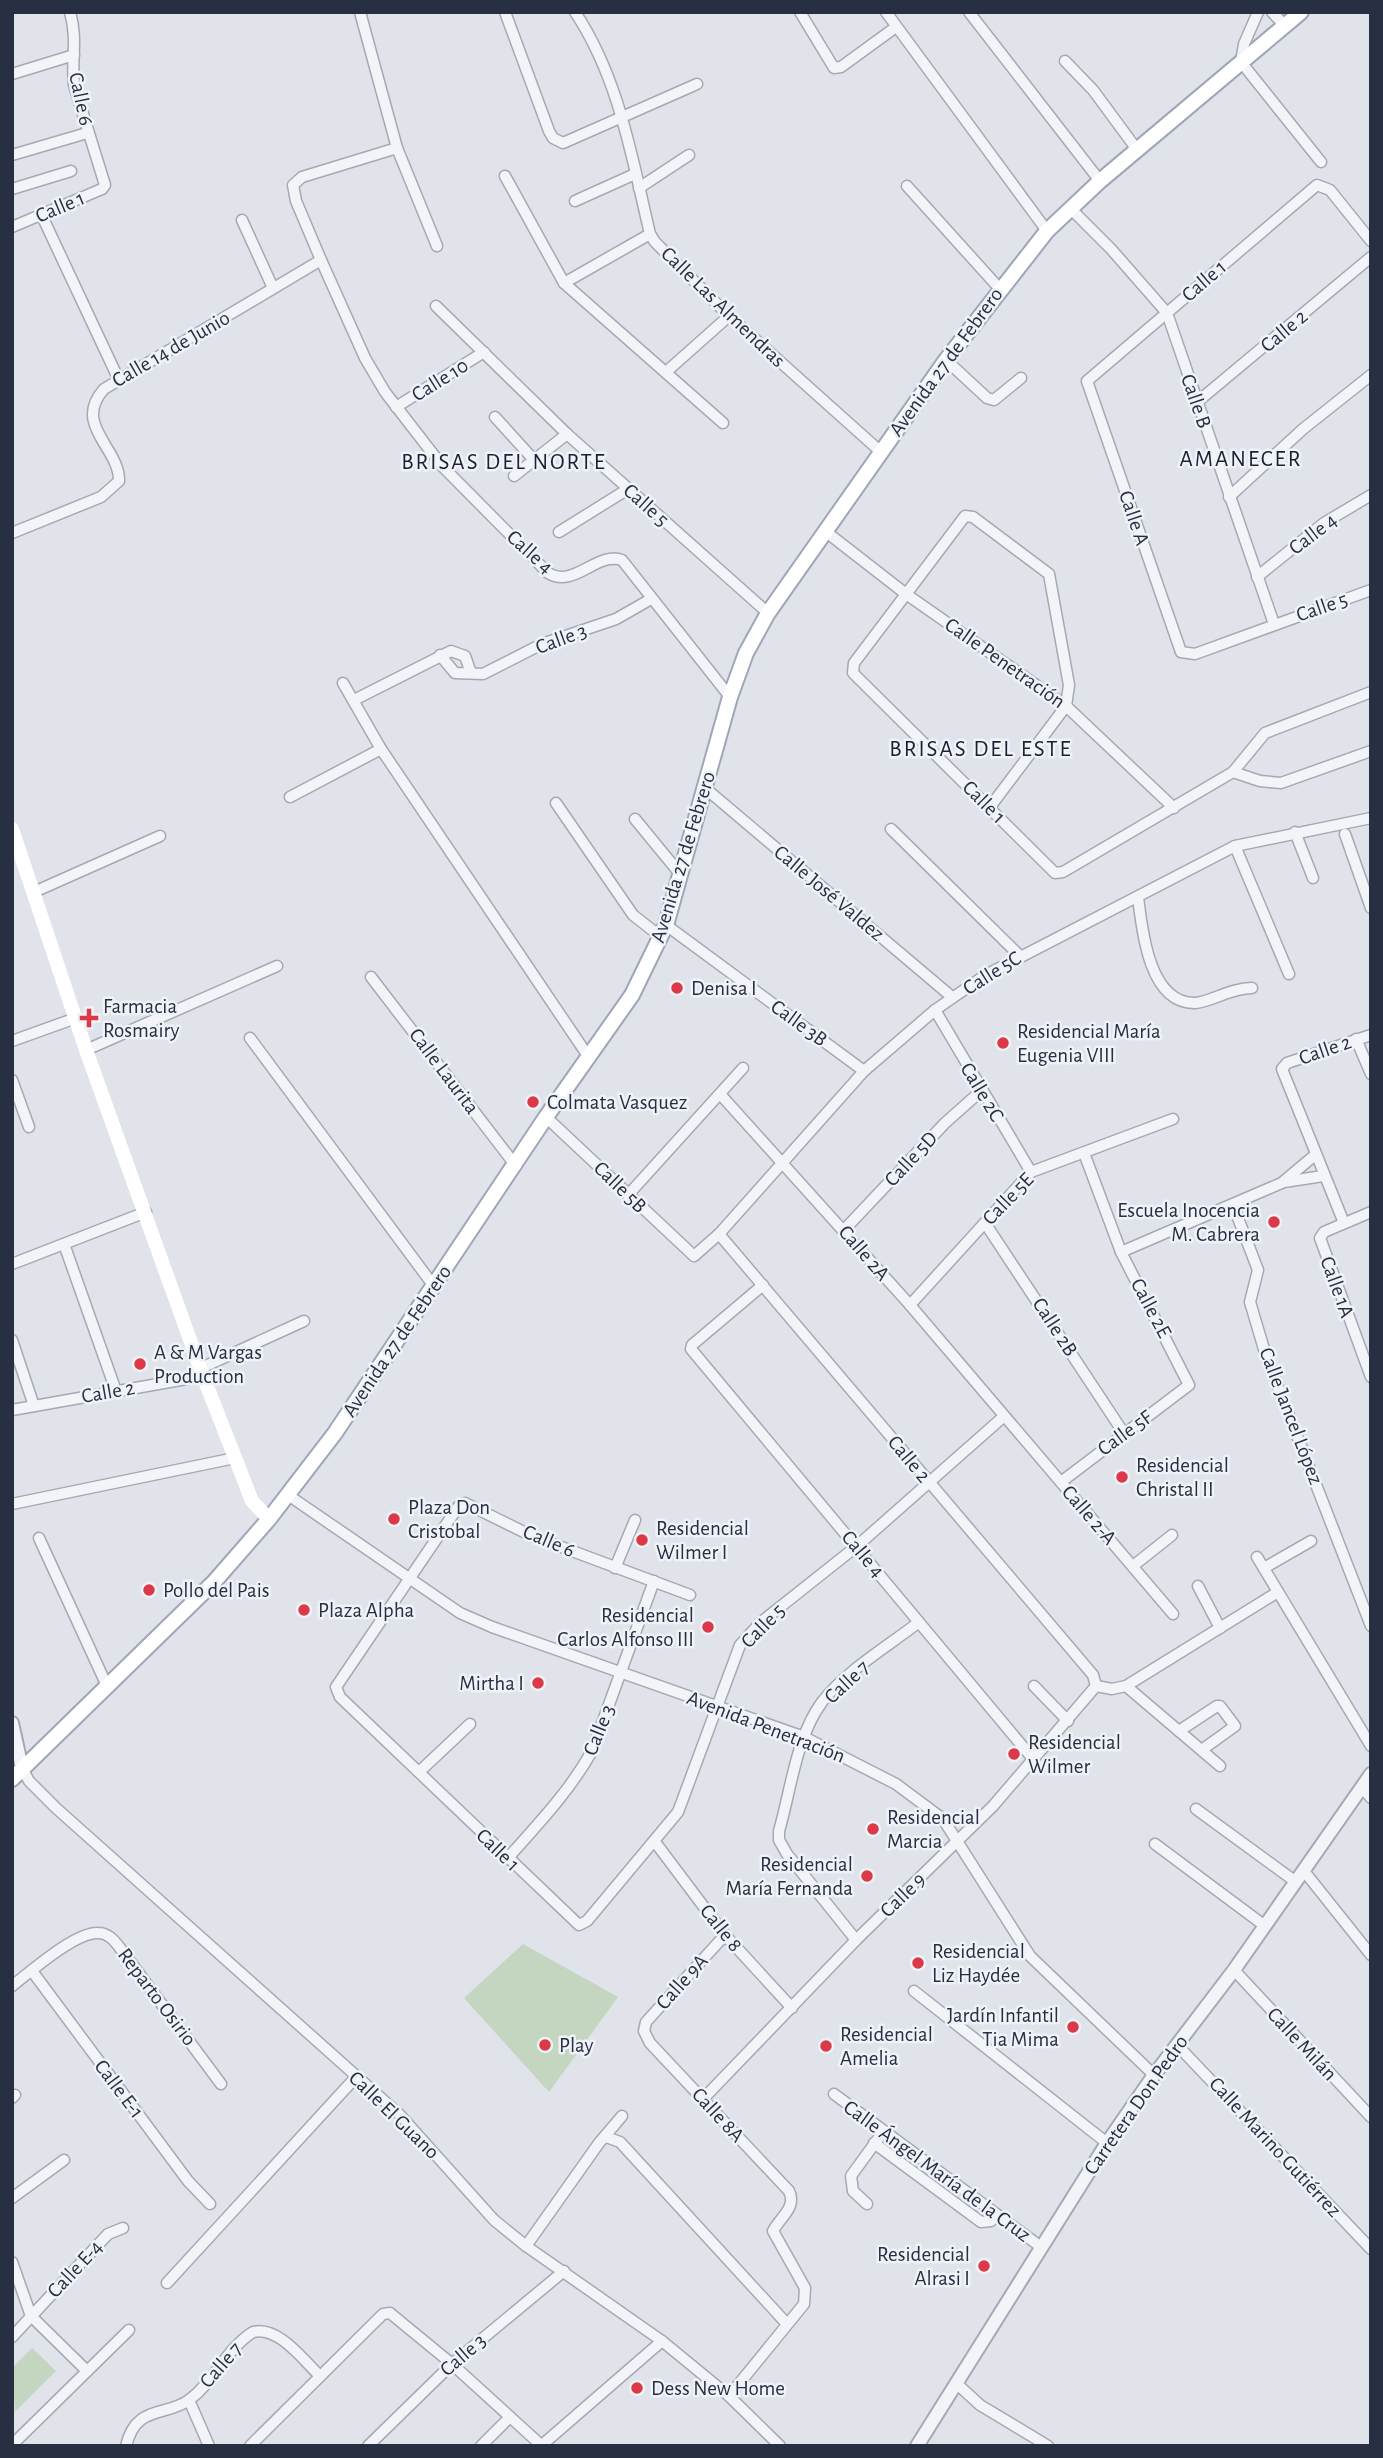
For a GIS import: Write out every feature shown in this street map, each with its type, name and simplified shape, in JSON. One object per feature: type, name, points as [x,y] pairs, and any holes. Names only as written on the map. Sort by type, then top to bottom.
[{"type":"main road","name":"Avenida 27 de Febrero","points":[[17,1773],[221,1573],[288,1495],[335,1433],[516,1166],[546,1117],[632,995],[663,931],[730,698],[746,653],[768,613],[946,360],[999,288],[1070,208],[1301,12]]},
{"type":"main road","points":[[13,831],[86,1049],[202,1372],[252,1501],[269,1519]]},
{"type":"street","name":"Calle 6","points":[[71,12],[76,39],[74,85],[105,185]]},
{"type":"street","points":[[360,12],[397,148],[437,246]]},
{"type":"street","points":[[505,12],[553,138],[562,143],[697,84]]},
{"type":"street","name":"Calle Las Almendras","points":[[575,12],[605,68],[621,118],[650,234],[729,316],[881,452]]},
{"type":"street","points":[[800,12],[834,68],[841,67],[896,27]]},
{"type":"street","points":[[886,12],[1047,231]]},
{"type":"street","points":[[968,12],[1100,181]]},
{"type":"street","points":[[1258,12],[1244,44],[1241,62],[1321,162]]},
{"type":"street","points":[[1272,12],[1285,26]]},
{"type":"street","points":[[12,74],[74,55]]},
{"type":"street","points":[[1065,61],[1093,90],[1138,151]]},
{"type":"street","points":[[12,155],[88,132]]},
{"type":"street","points":[[396,407],[365,358],[294,195],[294,181],[397,148]]},
{"type":"street","points":[[639,188],[689,155]]},
{"type":"street","points":[[12,189],[71,171]]},
{"type":"street","points":[[575,201],[635,174]]},
{"type":"street","points":[[505,176],[564,283],[723,423]]},
{"type":"street","name":"Calle 1","points":[[1088,379],[1313,187],[1321,184],[1330,190],[1371,241]]},
{"type":"street","name":"Calle 1","points":[[12,227],[42,216],[105,185]]},
{"type":"street","points":[[907,186],[999,288]]},
{"type":"street","name":"Calle B","points":[[1070,208],[1111,249],[1167,313],[1274,624]]},
{"type":"street","points":[[42,216],[117,378]]},
{"type":"street","points":[[242,220],[273,288]]},
{"type":"street","points":[[564,283],[650,234]]},
{"type":"street","name":"Calle 2","points":[[1196,403],[1371,257]]},
{"type":"street","name":"Calle 14 de Junio","points":[[12,533],[101,497],[118,484],[120,477],[94,424],[92,410],[96,397],[117,378],[321,260]]},
{"type":"street","name":"Calle 5","points":[[436,306],[566,434],[768,613]]},
{"type":"street","points":[[666,372],[729,316]]},
{"type":"street","name":"Calle 10","points":[[396,407],[484,352]]},
{"type":"street","points":[[946,360],[987,398],[994,400],[1021,378]]},
{"type":"street","points":[[1229,497],[1304,429],[1371,375]]},
{"type":"street","name":"Calle A","points":[[1088,379],[1179,648],[1185,654]]},
{"type":"street","name":"Calle 4","points":[[396,407],[443,467],[548,573],[567,577],[603,561],[618,558],[625,564],[730,698]]},
{"type":"street","points":[[495,417],[534,460]]},
{"type":"street","points":[[514,476],[566,434]]},
{"type":"street","points":[[559,532],[628,489]]},
{"type":"street","name":"Calle 4","points":[[1257,577],[1324,523],[1371,495]]},
{"type":"street","points":[[906,594],[965,516],[973,517],[1049,574],[1069,685],[1066,706],[990,807]]},
{"type":"street","name":"Calle Penetración","points":[[825,531],[906,594],[1066,706],[1174,808]]},
{"type":"street","name":"Calle 5","points":[[1185,654],[1371,590]]},
{"type":"street","name":"Calle 1","points":[[906,594],[854,663],[853,673],[1055,873],[1063,872],[1174,808]]},
{"type":"street","name":"Calle 3","points":[[471,673],[483,674],[542,644],[606,623],[651,599]]},
{"type":"street","points":[[354,701],[440,655],[451,650],[465,656],[471,673],[462,676],[455,673],[440,655]]},
{"type":"street","points":[[343,683],[381,749],[588,1056]]},
{"type":"street","points":[[1174,808],[1233,772],[1265,733],[1371,692]]},
{"type":"street","points":[[290,797],[381,749]]},
{"type":"street","points":[[1233,772],[1260,781],[1281,783],[1371,751]]},
{"type":"street","name":"Calle José Valdez","points":[[705,788],[952,997]]},
{"type":"street","name":"Calle 3B","points":[[556,803],[633,915],[663,931],[864,1071]]},
{"type":"street","name":"Calle 5C","points":[[694,1256],[719,1234],[864,1071],[952,997],[1019,955],[1236,846],[1371,818]]},
{"type":"street","points":[[635,819],[681,875]]},
{"type":"street","points":[[891,829],[1019,955]]},
{"type":"street","points":[[1295,832],[1313,878]]},
{"type":"street","points":[[1345,834],[1371,908]]},
{"type":"street","points":[[34,892],[160,836]]},
{"type":"street","points":[[1236,846],[1289,974]]},
{"type":"street","points":[[1138,897],[1143,944],[1160,981],[1175,999],[1196,1003],[1240,988],[1252,988]]},
{"type":"street","points":[[86,1049],[277,965]]},
{"type":"street","name":"Calle Laurita","points":[[371,977],[516,1166]]},
{"type":"street","name":"Calle 2C","points":[[935,1010],[1031,1172]]},
{"type":"street","points":[[12,1041],[76,1018]]},
{"type":"street","name":"Calle 2","points":[[1315,1155],[1282,1069],[1287,1063],[1371,1035]]},
{"type":"street","points":[[250,1038],[433,1285]]},
{"type":"street","points":[[1356,1039],[1371,1074]]},
{"type":"street","points":[[628,1195],[743,1068]]},
{"type":"street","points":[[12,1080],[29,1127]]},
{"type":"street","name":"Calle 5D","points":[[844,1230],[944,1123],[981,1091]]},
{"type":"street","name":"Calle 2A","points":[[720,1094],[910,1305],[1002,1418]]},
{"type":"street","name":"Calle 5B","points":[[546,1117],[694,1256]]},
{"type":"street","name":"Calle 5E","points":[[910,1305],[1031,1172],[1173,1119]]},
{"type":"street","name":"Calle 2E","points":[[1084,1153],[1121,1252],[1189,1385]]},
{"type":"street","points":[[1284,1182],[1315,1155],[1343,1223],[1371,1212]]},
{"type":"street","points":[[1121,1252],[1284,1182],[1323,1176]]},
{"type":"street","name":"Calle Jancel López","points":[[1233,1205],[1258,1269],[1250,1302],[1266,1356],[1371,1626]]},
{"type":"street","points":[[12,1264],[146,1212]]},
{"type":"street","name":"Calle 2B","points":[[985,1223],[1123,1432]]},
{"type":"street","name":"Calle 1A","points":[[1343,1223],[1320,1236],[1371,1377]]},
{"type":"street","name":"Calle 2","points":[[719,1234],[1093,1675],[1096,1686]]},
{"type":"street","points":[[64,1244],[116,1391]]},
{"type":"street","name":"Calle 4","points":[[763,1285],[692,1345],[691,1349],[780,1459],[857,1546],[1034,1759]]},
{"type":"street","name":"Calle 2","points":[[12,1410],[202,1372],[304,1321]]},
{"type":"street","points":[[12,1340],[34,1406]]},
{"type":"street","name":"Calle 5F","points":[[1061,1482],[1123,1432],[1174,1402],[1189,1385]]},
{"type":"street","name":"Calle 5","points":[[579,1925],[587,1921],[678,1812],[740,1645],[760,1623],[857,1546],[1002,1418]]},
{"type":"street","name":"Calle 2-A","points":[[1002,1418],[1061,1482],[1172,1614]]},
{"type":"street","points":[[12,1504],[235,1458]]},
{"type":"street","name":"Avenida Penetración","points":[[288,1495],[460,1613],[492,1627],[804,1737],[896,1784],[943,1819],[1030,1956],[1154,2075]]},
{"type":"street","name":"Calle 6","points":[[336,1687],[458,1507],[465,1503],[532,1536],[690,1595]]},
{"type":"street","points":[[615,1568],[635,1520]]},
{"type":"street","points":[[1133,1566],[1172,1535]]},
{"type":"street","points":[[39,1538],[107,1686]]},
{"type":"street","points":[[1264,1568],[1311,1541]]},
{"type":"street","points":[[1257,1557],[1371,1746]]},
{"type":"street","name":"Calle 3","points":[[508,1859],[578,1777],[592,1751],[654,1581]]},
{"type":"street","points":[[1198,1586],[1220,1628]]},
{"type":"street","points":[[1096,1686],[1112,1689],[1126,1686],[1278,1592]]},
{"type":"street","name":"Calle 7","points":[[856,1940],[787,1854],[779,1840],[779,1831],[804,1737],[822,1702],[854,1672],[919,1622]]},
{"type":"street","points":[[1034,1686],[1068,1721]]},
{"type":"street","name":"Calle 9","points":[[703,2099],[856,1940],[959,1841],[1068,1721],[1096,1686]]},
{"type":"street","points":[[1126,1686],[1220,1766]]},
{"type":"street","name":"Calle 1","points":[[336,1687],[340,1697],[579,1925]]},
{"type":"street","points":[[1179,1731],[1220,1706],[1235,1726],[1203,1749]]},
{"type":"street","points":[[12,1723],[17,1773]]},
{"type":"street","points":[[419,1772],[470,1724]]},
{"type":"street","name":"Calle El Guano","points":[[17,1773],[400,2115],[494,2220],[526,2246],[662,2341],[729,2396],[780,2446]]},
{"type":"street","name":"Carretera Don Pedro","points":[[917,2446],[1107,2143],[1154,2075],[1234,1970],[1371,1774]]},
{"type":"street","points":[[1362,1787],[1371,1798]]},
{"type":"street","points":[[1196,1809],[1300,1877],[1371,1955]]},
{"type":"street","name":"Calle 8","points":[[655,1842],[725,1935],[792,2008]]},
{"type":"street","points":[[1155,1844],[1265,1926]]},
{"type":"street","name":"Reparto Osirio","points":[[12,1986],[79,1938],[98,1933],[107,1935],[120,1948],[221,2084]]},
{"type":"street","name":"Calle 9A","points":[[644,2031],[646,2022],[725,1935]]},
{"type":"street","name":"Calle Milán","points":[[1234,1970],[1371,2117]]},
{"type":"street","name":"Calle E-1","points":[[32,1971],[188,2181],[210,2204]]},
{"type":"street","points":[[914,1991],[1107,2143]]},
{"type":"street","name":"Calle 8A","points":[[644,2031],[650,2043],[793,2199],[791,2207],[773,2231],[775,2240],[804,2288],[804,2304],[787,2324]]},
{"type":"street","name":"Calle Marino Gutiérrez","points":[[1178,2046],[1371,2249]]},
{"type":"street","points":[[167,2283],[356,2077]]},
{"type":"street","name":"Calle Ángel María de la Cruz","points":[[834,2094],[1041,2247]]},
{"type":"street","points":[[526,2246],[622,2116]]},
{"type":"street","points":[[867,2204],[853,2191],[850,2181],[883,2132]]},
{"type":"street","points":[[606,2137],[620,2142],[787,2324],[729,2396]]},
{"type":"street","points":[[874,2143],[981,2222],[991,2221],[997,2215]]},
{"type":"street","points":[[12,2198],[64,2160]]},
{"type":"street","name":"Calle E-4","points":[[12,2337],[108,2234],[123,2228]]},
{"type":"street","points":[[12,2262],[31,2316],[87,2371]]},
{"type":"street","name":"Calle 3","points":[[368,2446],[452,2364],[564,2270]]},
{"type":"street","points":[[250,2446],[383,2314],[390,2313],[452,2364],[542,2446],[662,2341]]},
{"type":"street","points":[[12,2445],[129,2330]]},
{"type":"street","name":"Calle 7","points":[[126,2446],[133,2428],[142,2419],[155,2411],[189,2400],[245,2337],[261,2330],[278,2336],[320,2376]]},
{"type":"street","points":[[956,2383],[980,2405],[1048,2446]]},
{"type":"street","points":[[189,2400],[209,2446]]},
{"type":"street","points":[[481,2446],[510,2417]]},
{"type":"green space","name":"Play","points":[[523,1944],[618,1997],[549,2092],[464,1998]]},
{"type":"green space","points":[[32,2348],[56,2371],[15,2412],[12,2368]]},
{"type":"place","name":"Denisa I","points":[[677,988]]},
{"type":"place","name":"Farmacia Rosmairy","points":[[89,1018]]},
{"type":"place","name":"Residencial María Eugenia VIII","points":[[1003,1043]]},
{"type":"place","name":"Colmata Vasquez","points":[[533,1102]]},
{"type":"place","name":"Escuela Inocencia M. Cabrera","points":[[1274,1222]]},
{"type":"place","name":"A & M Vargas Production","points":[[140,1364]]},
{"type":"place","name":"Residencial Christal II","points":[[1122,1477]]},
{"type":"place","name":"Plaza Don Cristobal","points":[[394,1519]]},
{"type":"place","name":"Residencial Wilmer I","points":[[642,1540]]},
{"type":"place","name":"Pollo del Pais","points":[[149,1590]]},
{"type":"place","name":"Plaza Alpha","points":[[304,1610]]},
{"type":"place","name":"Residencial Carlos Alfonso III","points":[[708,1627]]},
{"type":"place","name":"Mirtha I","points":[[538,1683]]},
{"type":"place","name":"Residencial Wilmer","points":[[1014,1754]]},
{"type":"place","name":"Residencial Marcia","points":[[873,1829]]},
{"type":"place","name":"Residencial María Fernanda","points":[[867,1876]]},
{"type":"place","name":"Residencial Liz Haydée","points":[[918,1963]]},
{"type":"place","name":"Jardín Infantil Tia Mima","points":[[1073,2027]]},
{"type":"place","name":"Play","points":[[545,2045]]},
{"type":"place","name":"Residencial Amelia","points":[[826,2046]]},
{"type":"place","name":"Residencial Alrasi I","points":[[984,2266]]},
{"type":"place","name":"Dess New Home","points":[[637,2388]]},
{"type":"district","name":"AMANECER","points":[[1241,459]]},
{"type":"district","name":"BRISAS DEL NORTE","points":[[504,462]]},
{"type":"district","name":"BRISAS DEL ESTE","points":[[981,749]]}]
